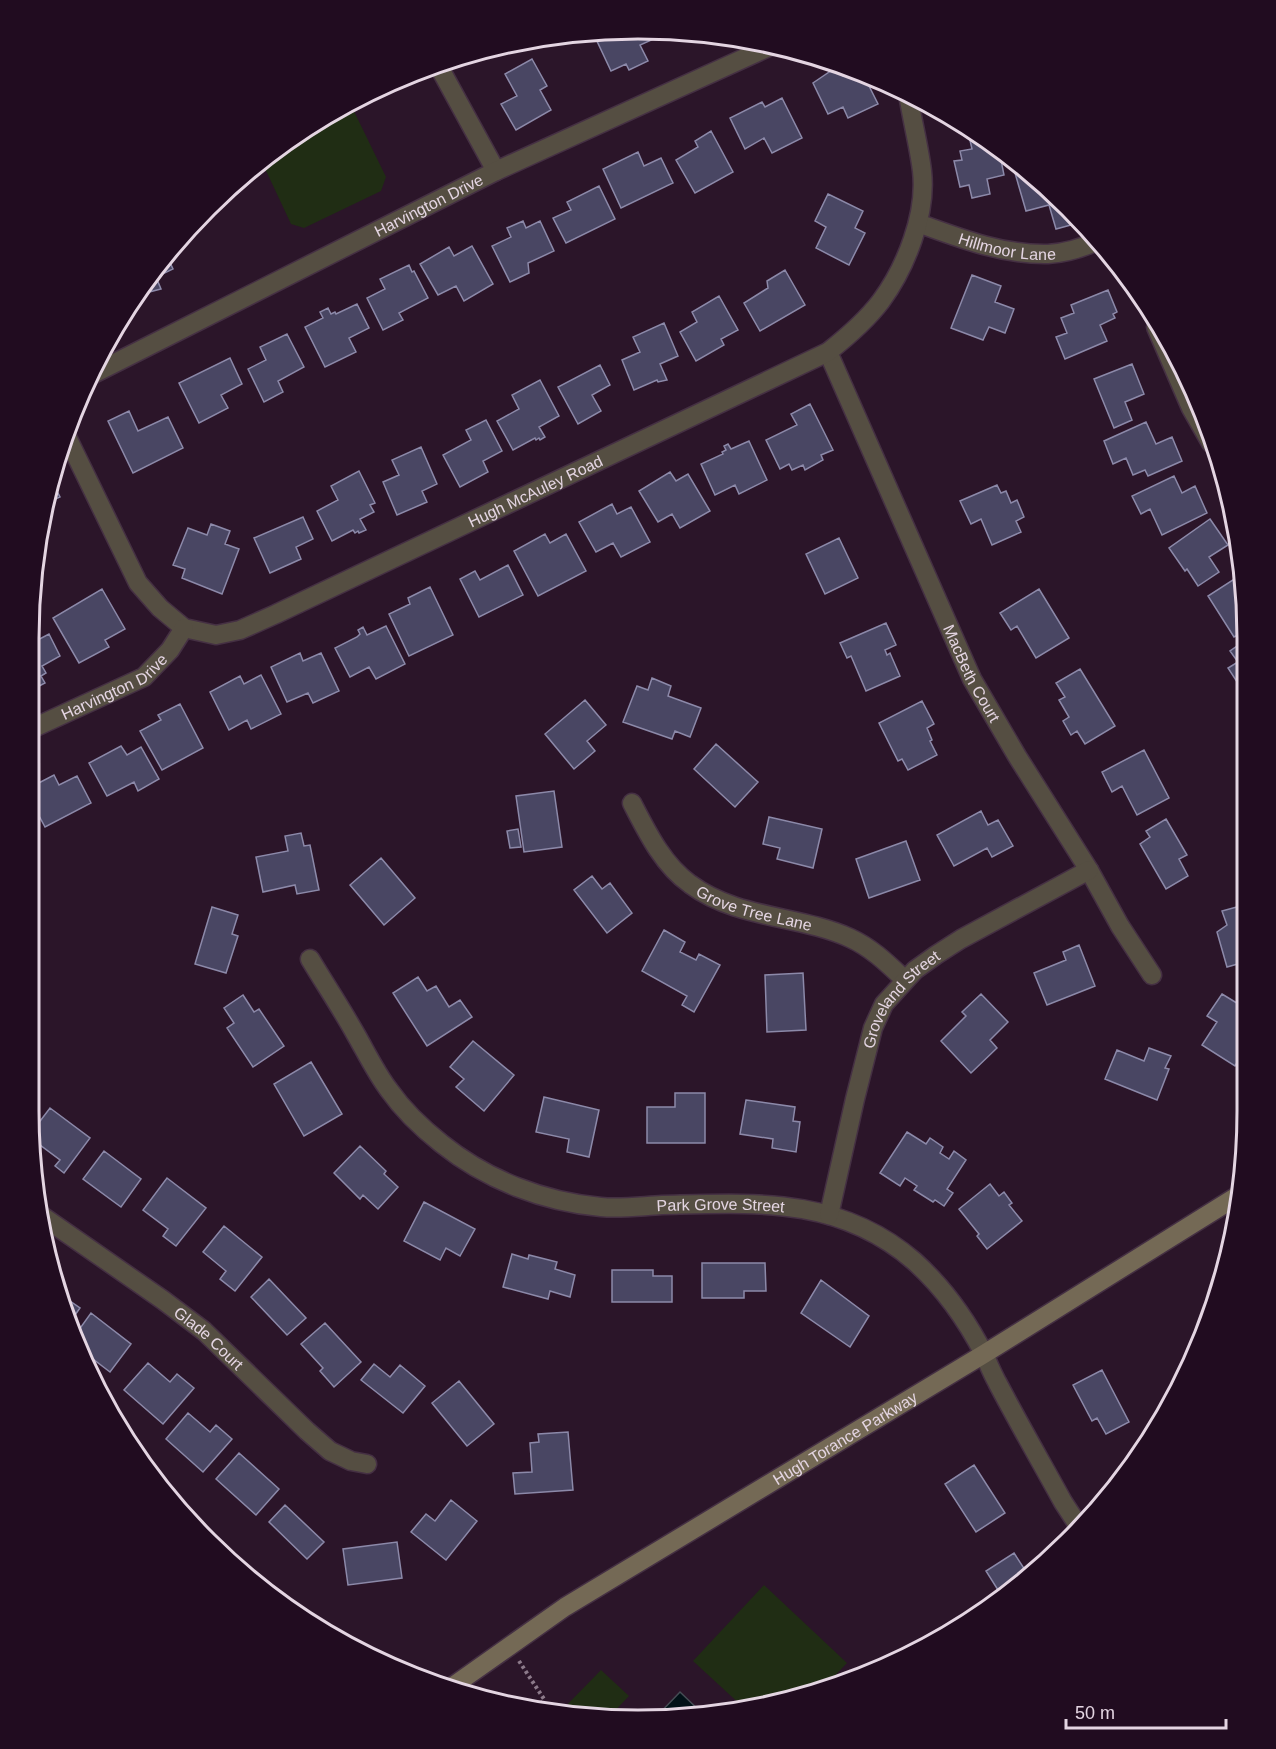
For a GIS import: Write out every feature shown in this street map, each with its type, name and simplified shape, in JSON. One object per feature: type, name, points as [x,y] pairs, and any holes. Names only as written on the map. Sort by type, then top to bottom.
[{"type":"street","name":"Harvington Drive","points":[[103,369],[496,171],[758,52]]},
{"type":"street","points":[[442,72],[496,171]]},
{"type":"street","name":"Hugh McAuley Road","points":[[71,445],[138,583],[160,608],[184,627],[216,635],[240,630],[828,352],[848,336],[881,300],[901,267],[918,223],[922,173],[910,105]]},
{"type":"street","name":"Hillmoor Lane","points":[[918,223],[965,240],[1014,251],[1049,254],[1089,244]]},
{"type":"street","name":"MacBeth Court","points":[[828,352],[972,679],[1017,756],[1089,870],[1120,926],[1152,975]]},
{"type":"street","name":"Harvington Drive","points":[[39,725],[144,676],[170,650],[184,627]]},
{"type":"street","name":"Grove Tree Lane","points":[[632,802],[663,856],[690,885],[716,900],[851,938],[883,959],[905,980]]},
{"type":"street","name":"Groveland Street","points":[[829,1215],[873,1028],[884,1005],[915,970],[961,939],[1089,870]]},
{"type":"street","name":"Park Grove Street","points":[[310,959],[387,1088],[400,1104],[441,1143],[486,1174],[531,1193],[557,1200],[602,1207],[767,1203],[808,1210],[854,1223],[912,1259],[935,1281],[960,1312],[1075,1520]]},
{"type":"street","name":"Hugh Torance Parkway","points":[[458,1682],[565,1607],[984,1354],[1230,1201]]},
{"type":"street","name":"Glade Court","points":[[50,1220],[163,1299],[204,1331],[330,1451],[351,1461],[367,1464]]},
{"type":"path","points":[[509,1647],[544,1699],[542,1702]]},
{"type":"green space","points":[[354,111],[386,177],[381,191],[304,228],[291,224],[265,169],[305,140]]},
{"type":"green space","points":[[764,1585],[847,1663],[831,1678],[793,1690],[737,1701],[693,1661]]},
{"type":"green space","points":[[601,1670],[629,1696],[616,1709],[566,1706]]},
{"type":"shaded area","points":[[680,1692],[696,1707],[677,1709],[663,1709]]},
{"type":"building","points":[[653,39],[640,45],[648,61],[629,70],[626,64],[611,71],[597,40]]},
{"type":"building","points":[[532,59],[547,86],[540,90],[551,110],[516,130],[501,104],[517,96],[505,74]]},
{"type":"building","points":[[831,71],[869,86],[878,104],[848,118],[843,107],[828,114],[813,83]]},
{"type":"building","points":[[782,98],[802,138],[772,153],[764,138],[745,149],[730,118],[762,102],[765,107]]},
{"type":"building","points":[[711,131],[733,172],[695,193],[676,160],[698,147],[695,141]]},
{"type":"building","points":[[970,139],[1001,162],[1004,175],[987,179],[990,194],[972,198],[969,185],[960,187],[954,161],[962,160],[960,151],[972,149]]},
{"type":"building","points":[[638,152],[644,166],[661,158],[673,183],[621,208],[603,169]]},
{"type":"building","points":[[1015,173],[1062,214],[1071,225],[1056,229],[1049,205],[1026,211]]},
{"type":"building","points":[[599,186],[615,219],[566,243],[553,218],[571,210],[567,202]]},
{"type":"building","points":[[828,194],[863,211],[855,228],[865,233],[849,265],[816,248],[826,227],[815,221]]},
{"type":"building","points":[[523,221],[526,228],[540,221],[554,251],[528,263],[529,273],[510,282],[492,246],[511,237],[507,228]]},
{"type":"building","points":[[472,246],[493,284],[464,301],[456,286],[438,295],[420,264],[449,247],[454,256]]},
{"type":"building","points":[[171,264],[173,269],[162,274]]},
{"type":"building","points":[[409,265],[428,298],[399,313],[403,320],[383,330],[367,298],[385,289],[380,279]]},
{"type":"building","points":[[785,270],[805,305],[760,331],[744,303],[768,288],[767,281]]},
{"type":"building","points":[[972,275],[1001,286],[995,302],[1014,309],[1005,333],[989,327],[983,340],[951,328]]},
{"type":"building","points":[[158,281],[161,289],[149,292]]},
{"type":"building","points":[[1108,290],[1117,312],[1113,314],[1115,318],[1100,325],[1107,341],[1065,359],[1056,337],[1067,333],[1061,318],[1074,313],[1071,305]]},
{"type":"building","points":[[719,296],[738,330],[721,339],[724,345],[696,361],[680,332],[697,322],[692,312]]},
{"type":"building","points":[[357,304],[369,328],[349,338],[356,352],[325,367],[305,327],[323,318],[320,312],[328,308],[331,314],[335,312],[336,314]]},
{"type":"building","points":[[664,323],[678,356],[660,364],[667,380],[658,382],[657,380],[634,390],[622,360],[640,352],[633,337]]},
{"type":"building","points":[[287,334],[304,367],[278,381],[283,392],[264,402],[248,369],[266,360],[260,347]]},
{"type":"building","points":[[230,358],[242,384],[221,395],[228,408],[199,423],[179,383]]},
{"type":"building","points":[[1132,364],[1144,394],[1125,402],[1132,420],[1114,428],[1094,379]]},
{"type":"building","points":[[600,365],[610,385],[592,395],[601,411],[578,424],[558,387]]},
{"type":"building","points":[[540,380],[559,416],[539,427],[545,437],[540,440],[535,438],[513,450],[497,421],[519,409],[512,395]]},
{"type":"building","points":[[810,404],[833,450],[821,455],[823,460],[805,470],[803,465],[792,470],[789,464],[780,469],[766,440],[797,425],[791,414]]},
{"type":"building","points":[[129,411],[138,431],[168,417],[183,448],[133,473],[108,421]]},
{"type":"building","points":[[486,420],[502,451],[483,461],[488,472],[460,487],[443,455],[471,440],[466,430]]},
{"type":"building","points":[[1146,422],[1156,444],[1172,437],[1182,461],[1148,476],[1145,470],[1133,475],[1126,458],[1113,464],[1104,441]]},
{"type":"building","points":[[749,441],[767,480],[739,494],[735,485],[715,495],[701,464],[723,454],[722,452],[726,450],[724,446],[728,444],[731,449]]},
{"type":"building","points":[[421,447],[437,484],[422,491],[427,502],[397,515],[383,482],[399,475],[392,460]]},
{"type":"building","points":[[359,471],[375,503],[370,505],[374,512],[360,519],[366,530],[355,533],[353,530],[332,541],[317,511],[338,500],[331,486]]},
{"type":"building","points":[[670,472],[676,481],[688,474],[710,511],[680,528],[672,514],[658,522],[639,491]]},
{"type":"building","points":[[1174,476],[1182,493],[1195,486],[1207,513],[1162,535],[1150,509],[1141,514],[1132,496]]},
{"type":"building","points":[[997,485],[1001,493],[1006,491],[1011,503],[1017,500],[1024,517],[1016,521],[1021,532],[992,545],[981,519],[971,524],[960,501]]},
{"type":"building","points":[[612,504],[617,514],[631,507],[650,542],[621,557],[613,543],[596,552],[579,522]]},
{"type":"building","points":[[303,517],[313,539],[296,547],[301,559],[270,573],[254,538]]},
{"type":"building","points":[[1210,519],[1228,545],[1209,557],[1219,572],[1198,586],[1169,548]]},
{"type":"building","points":[[211,524],[230,531],[225,544],[239,549],[222,594],[182,578],[185,569],[173,565],[188,528],[207,535]]},
{"type":"building","points":[[545,534],[550,543],[566,534],[586,571],[538,596],[514,551]]},
{"type":"building","points":[[839,538],[858,578],[825,594],[806,554]]},
{"type":"building","points":[[508,565],[523,595],[479,617],[460,579],[475,571],[480,580]]},
{"type":"building","points":[[1234,579],[1237,635],[1234,637],[1208,596]]},
{"type":"building","points":[[430,587],[453,635],[409,656],[389,614],[410,604],[408,598]]},
{"type":"building","points":[[102,589],[125,629],[105,640],[109,647],[79,663],[53,618]]},
{"type":"building","points":[[1039,589],[1069,638],[1036,658],[1017,626],[1011,630],[1000,613]]},
{"type":"building","points":[[886,623],[896,645],[885,650],[887,655],[890,653],[900,676],[866,691],[851,656],[847,658],[840,643]]},
{"type":"building","points":[[386,626],[405,664],[376,679],[369,667],[350,677],[335,648],[357,637],[360,634],[358,630],[363,627],[367,635]]},
{"type":"building","points":[[49,634],[60,656],[42,666],[46,673],[41,676],[45,683],[39,686],[39,639]]},
{"type":"building","points":[[1237,646],[1237,661],[1230,651]]},
{"type":"building","points":[[300,653],[303,661],[321,653],[339,691],[313,703],[308,693],[287,702],[271,667]]},
{"type":"building","points":[[1237,663],[1237,682],[1228,668]]},
{"type":"building","points":[[1080,669],[1115,726],[1085,744],[1077,731],[1071,735],[1063,721],[1069,717],[1059,700],[1065,697],[1056,683]]},
{"type":"building","points":[[261,675],[281,714],[251,729],[247,720],[229,730],[210,692],[240,676],[244,684]]},
{"type":"building","points":[[652,678],[671,686],[668,696],[701,708],[690,737],[675,731],[672,739],[623,722],[637,686],[648,690]]},
{"type":"building","points":[[585,700],[606,725],[587,741],[595,751],[574,769],[545,734]]},
{"type":"building","points":[[922,701],[934,724],[927,728],[937,755],[908,770],[902,759],[898,761],[879,723]]},
{"type":"building","points":[[180,704],[203,748],[162,770],[140,731],[161,720],[158,715]]},
{"type":"building","points":[[716,744],[758,782],[735,807],[694,769]]},
{"type":"building","points":[[121,746],[127,755],[141,747],[159,779],[138,791],[134,782],[107,796],[89,763]]},
{"type":"building","points":[[1144,750],[1169,798],[1137,815],[1122,786],[1112,792],[1102,772]]},
{"type":"building","points":[[54,775],[59,785],[77,776],[91,803],[45,827],[39,816],[39,783]]},
{"type":"building","points":[[554,791],[562,847],[524,852],[516,796]]},
{"type":"building","points":[[981,811],[988,825],[998,820],[1013,846],[992,857],[987,848],[954,866],[937,835]]},
{"type":"building","points":[[769,817],[822,829],[813,868],[777,859],[780,848],[763,844]]},
{"type":"building","points":[[1166,819],[1187,855],[1179,859],[1188,876],[1166,889],[1140,844],[1150,837],[1146,831]]},
{"type":"building","points":[[518,829],[521,847],[510,848],[507,831]]},
{"type":"building","points":[[301,833],[304,846],[310,845],[319,890],[297,894],[295,885],[263,892],[256,857],[288,851],[285,836]]},
{"type":"building","points":[[906,841],[920,880],[869,898],[856,859]]},
{"type":"building","points":[[381,858],[415,898],[384,925],[350,885]]},
{"type":"building","points":[[592,876],[602,889],[610,883],[632,913],[607,933],[574,890]]},
{"type":"building","points":[[212,907],[238,915],[232,934],[238,936],[226,973],[195,964]]},
{"type":"building","points":[[1237,907],[1237,964],[1227,967],[1217,932],[1227,925],[1222,911]]},
{"type":"building","points":[[664,930],[685,942],[680,952],[696,960],[699,954],[720,965],[694,1012],[682,1005],[687,996],[642,971]]},
{"type":"building","points":[[1079,945],[1095,986],[1047,1005],[1034,973],[1066,960],[1063,952]]},
{"type":"building","points":[[803,973],[806,1030],[767,1032],[765,975]]},
{"type":"building","points":[[418,977],[427,991],[436,986],[449,1007],[460,1000],[472,1017],[427,1046],[393,993]]},
{"type":"building","points":[[981,994],[1008,1022],[990,1040],[997,1048],[971,1073],[941,1041],[966,1016],[962,1012]]},
{"type":"building","points":[[1222,994],[1237,1003],[1237,1063],[1235,1066],[1202,1045],[1217,1022],[1207,1016]]},
{"type":"building","points":[[243,995],[254,1012],[259,1009],[284,1046],[253,1067],[227,1028],[234,1023],[224,1008]]},
{"type":"building","points":[[473,1041],[514,1075],[484,1111],[456,1087],[464,1079],[450,1067]]},
{"type":"building","points":[[1149,1048],[1171,1056],[1165,1068],[1169,1069],[1157,1100],[1105,1079],[1117,1050],[1144,1061]]},
{"type":"building","points":[[311,1062],[342,1114],[304,1136],[274,1084]]},
{"type":"building","points":[[675,1093],[705,1093],[705,1143],[647,1143],[647,1107],[675,1107]]},
{"type":"building","points":[[544,1097],[599,1110],[589,1157],[567,1152],[569,1139],[536,1132]]},
{"type":"building","points":[[746,1100],[795,1107],[793,1121],[800,1122],[796,1152],[772,1148],[773,1139],[740,1134]]},
{"type":"building","points":[[50,1108],[90,1138],[64,1173],[55,1166],[60,1160],[40,1145],[39,1122]]},
{"type":"building","points":[[907,1132],[926,1144],[930,1138],[943,1147],[940,1153],[949,1159],[954,1151],[966,1160],[947,1189],[953,1193],[944,1206],[914,1190],[917,1186],[905,1178],[900,1186],[880,1173]]},
{"type":"building","points":[[360,1146],[386,1171],[384,1174],[398,1187],[378,1209],[363,1195],[360,1199],[334,1173]]},
{"type":"building","points":[[104,1151],[141,1179],[121,1207],[83,1179]]},
{"type":"building","points":[[167,1178],[206,1208],[176,1246],[163,1236],[168,1229],[143,1210]]},
{"type":"building","points":[[990,1184],[999,1196],[1004,1192],[1012,1203],[1009,1205],[1022,1221],[987,1249],[977,1236],[979,1234],[959,1209]]},
{"type":"building","points":[[424,1202],[475,1229],[460,1256],[446,1248],[440,1260],[404,1241]]},
{"type":"building","points":[[224,1226],[262,1257],[235,1291],[220,1279],[226,1271],[203,1252]]},
{"type":"building","points":[[512,1254],[528,1259],[529,1255],[557,1262],[555,1269],[575,1275],[570,1297],[550,1291],[548,1299],[503,1287]]},
{"type":"building","points":[[702,1263],[765,1263],[766,1291],[744,1291],[744,1298],[702,1298]]},
{"type":"building","points":[[612,1270],[653,1270],[653,1276],[672,1276],[672,1302],[612,1302]]},
{"type":"building","points":[[269,1279],[306,1318],[287,1335],[251,1297]]},
{"type":"building","points":[[821,1280],[869,1316],[850,1347],[801,1313]]},
{"type":"building","points":[[70,1301],[80,1308],[75,1315]]},
{"type":"building","points":[[91,1313],[131,1344],[110,1372],[94,1360],[80,1328]]},
{"type":"building","points":[[325,1323],[361,1362],[334,1387],[320,1371],[323,1368],[301,1344]]},
{"type":"building","points":[[148,1363],[170,1382],[177,1374],[194,1388],[163,1424],[124,1390]]},
{"type":"building","points":[[374,1364],[390,1377],[400,1365],[425,1386],[403,1413],[361,1380]]},
{"type":"building","points":[[1102,1370],[1129,1422],[1106,1434],[1097,1418],[1092,1421],[1073,1385]]},
{"type":"building","points":[[459,1381],[494,1424],[467,1446],[432,1403]]},
{"type":"building","points":[[188,1413],[210,1432],[216,1425],[232,1439],[203,1472],[166,1439]]},
{"type":"building","points":[[568,1432],[573,1490],[515,1494],[513,1473],[532,1472],[530,1443],[539,1442],[538,1434]]},
{"type":"building","points":[[239,1453],[279,1489],[256,1515],[216,1479]]},
{"type":"building","points":[[974,1465],[1005,1513],[976,1532],[945,1484]]},
{"type":"building","points":[[451,1500],[477,1521],[446,1560],[411,1532],[426,1514],[435,1521]]},
{"type":"building","points":[[285,1505],[324,1542],[307,1559],[269,1522]]},
{"type":"building","points":[[397,1542],[402,1578],[348,1585],[343,1549]]},
{"type":"building","points":[[1014,1553],[1024,1568],[998,1590],[986,1571]]}]
